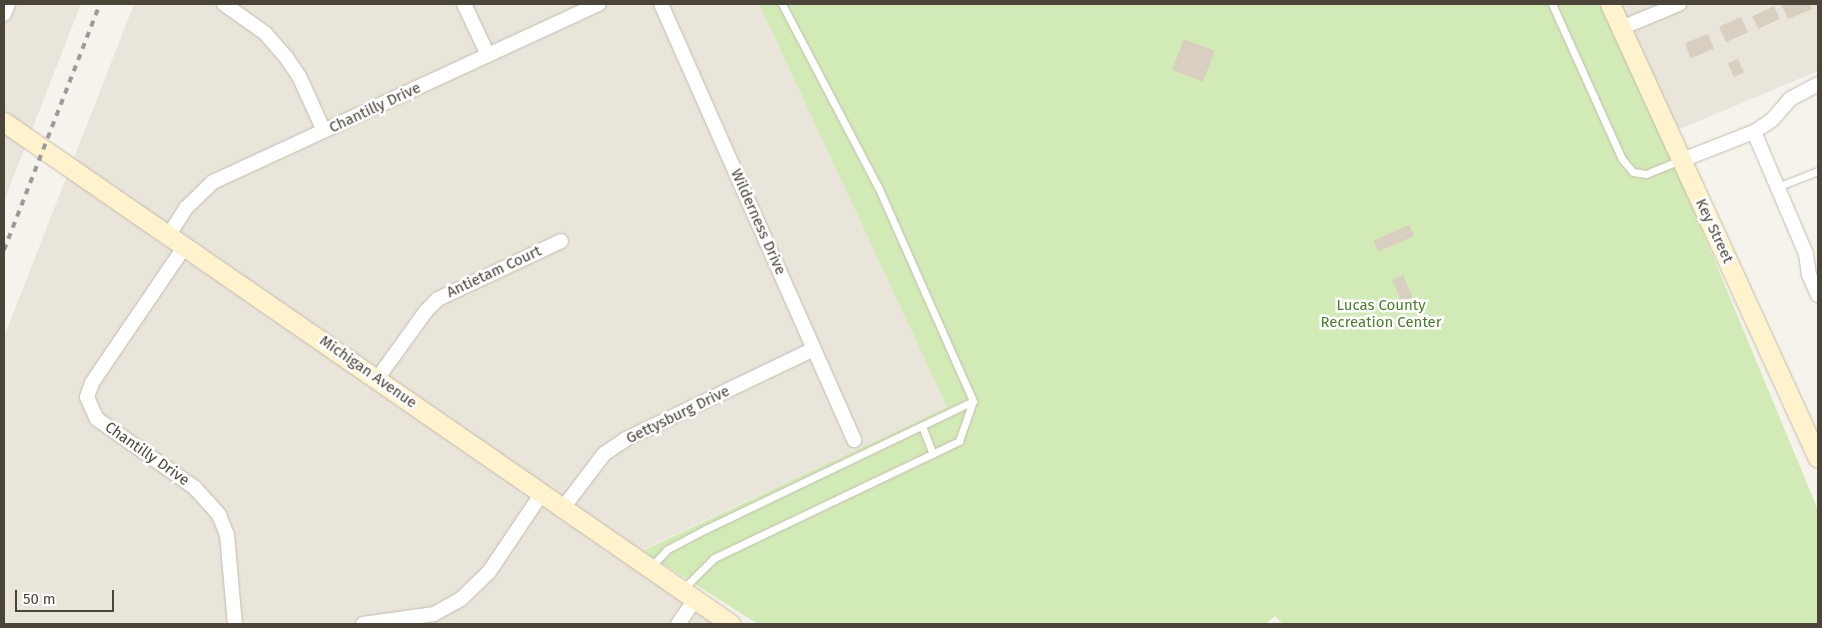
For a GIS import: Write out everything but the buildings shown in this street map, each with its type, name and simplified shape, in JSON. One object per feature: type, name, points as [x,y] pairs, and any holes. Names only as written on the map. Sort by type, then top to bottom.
[{"type":"street","points":[[4,14],[8,4]]},
{"type":"street","points":[[224,4],[264,33],[286,57],[299,76],[324,131]]},
{"type":"street","points":[[464,4],[488,55]]},
{"type":"street","name":"Chantilly Drive","points":[[169,235],[186,208],[213,182],[599,4]]},
{"type":"street","name":"Wilderness Drive","points":[[661,4],[854,440]]},
{"type":"street","name":"Key Street","points":[[1610,4],[1818,458]]},
{"type":"street","points":[[1621,28],[1679,4]]},
{"type":"street","points":[[1682,160],[1754,132],[1772,120],[1790,100],[1818,84]]},
{"type":"street","name":"Michigan Avenue","points":[[4,122],[731,624]]},
{"type":"street","points":[[1754,132],[1814,273],[1818,295]]},
{"type":"street","name":"Antietam Court","points":[[377,379],[426,310],[438,299],[561,241]]},
{"type":"street","name":"Chantilly Drive","points":[[185,246],[92,383],[87,396],[97,419],[195,488],[219,514],[227,534],[235,624]]},
{"type":"street","name":"Gettysburg Drive","points":[[563,508],[604,454],[626,439],[814,350]]},
{"type":"street","points":[[363,624],[412,620],[434,614],[462,599],[489,572],[542,494]]},
{"type":"street","points":[[678,624],[689,595]]},
{"type":"lane","points":[[689,595],[714,558],[958,441],[973,402],[878,187],[782,4]]},
{"type":"lane","points":[[1552,4],[1622,159],[1633,172],[1646,174],[1682,160]]},
{"type":"lane","points":[[1777,187],[1818,170]]},
{"type":"lane","points":[[650,568],[668,550],[706,529],[973,402]]},
{"type":"lane","points":[[922,426],[933,454]]},
{"type":"shaded area","points":[[4,4],[81,4],[4,201]]},
{"type":"shaded area","points":[[134,4],[759,4],[947,407],[642,550],[735,624],[4,624],[4,337]]},
{"type":"shaded area","points":[[1602,4],[1818,4],[1818,71],[1663,136]]},
{"type":"green space","name":"Lucas County Recreation Center","points":[[759,4],[1602,4],[1663,136],[1818,510],[1818,624],[1283,624],[1275,616],[1265,624],[758,624],[642,551],[947,407]]},
{"type":"railway","points":[[4,250],[100,4]]}]
